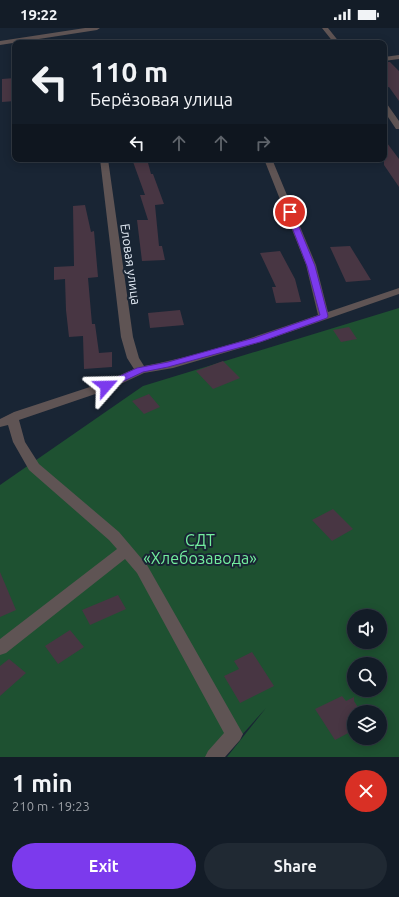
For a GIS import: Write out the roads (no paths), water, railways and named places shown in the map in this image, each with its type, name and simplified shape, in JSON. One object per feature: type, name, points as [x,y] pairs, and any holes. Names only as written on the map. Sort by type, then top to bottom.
[{"type":"street","points":[[19,40],[97,28]]},
{"type":"street","points":[[326,28],[335,40]]},
{"type":"street","points":[[0,43],[12,41]]},
{"type":"street","points":[[387,59],[399,57]]},
{"type":"street","points":[[387,110],[399,126]]},
{"type":"street","name":"Еловая улица","points":[[104,162],[127,337],[133,358],[141,370]]},
{"type":"street","points":[[269,162],[311,266],[324,316]]},
{"type":"street","points":[[214,757],[234,734],[142,569],[114,536],[34,467],[6,421],[18,415],[106,386],[141,370],[168,365],[257,340],[399,291]]},
{"type":"street","points":[[0,648],[126,550]]},
{"type":"park label","name":"СДТ «Хлебозавода»","points":[[200,549]]}]
